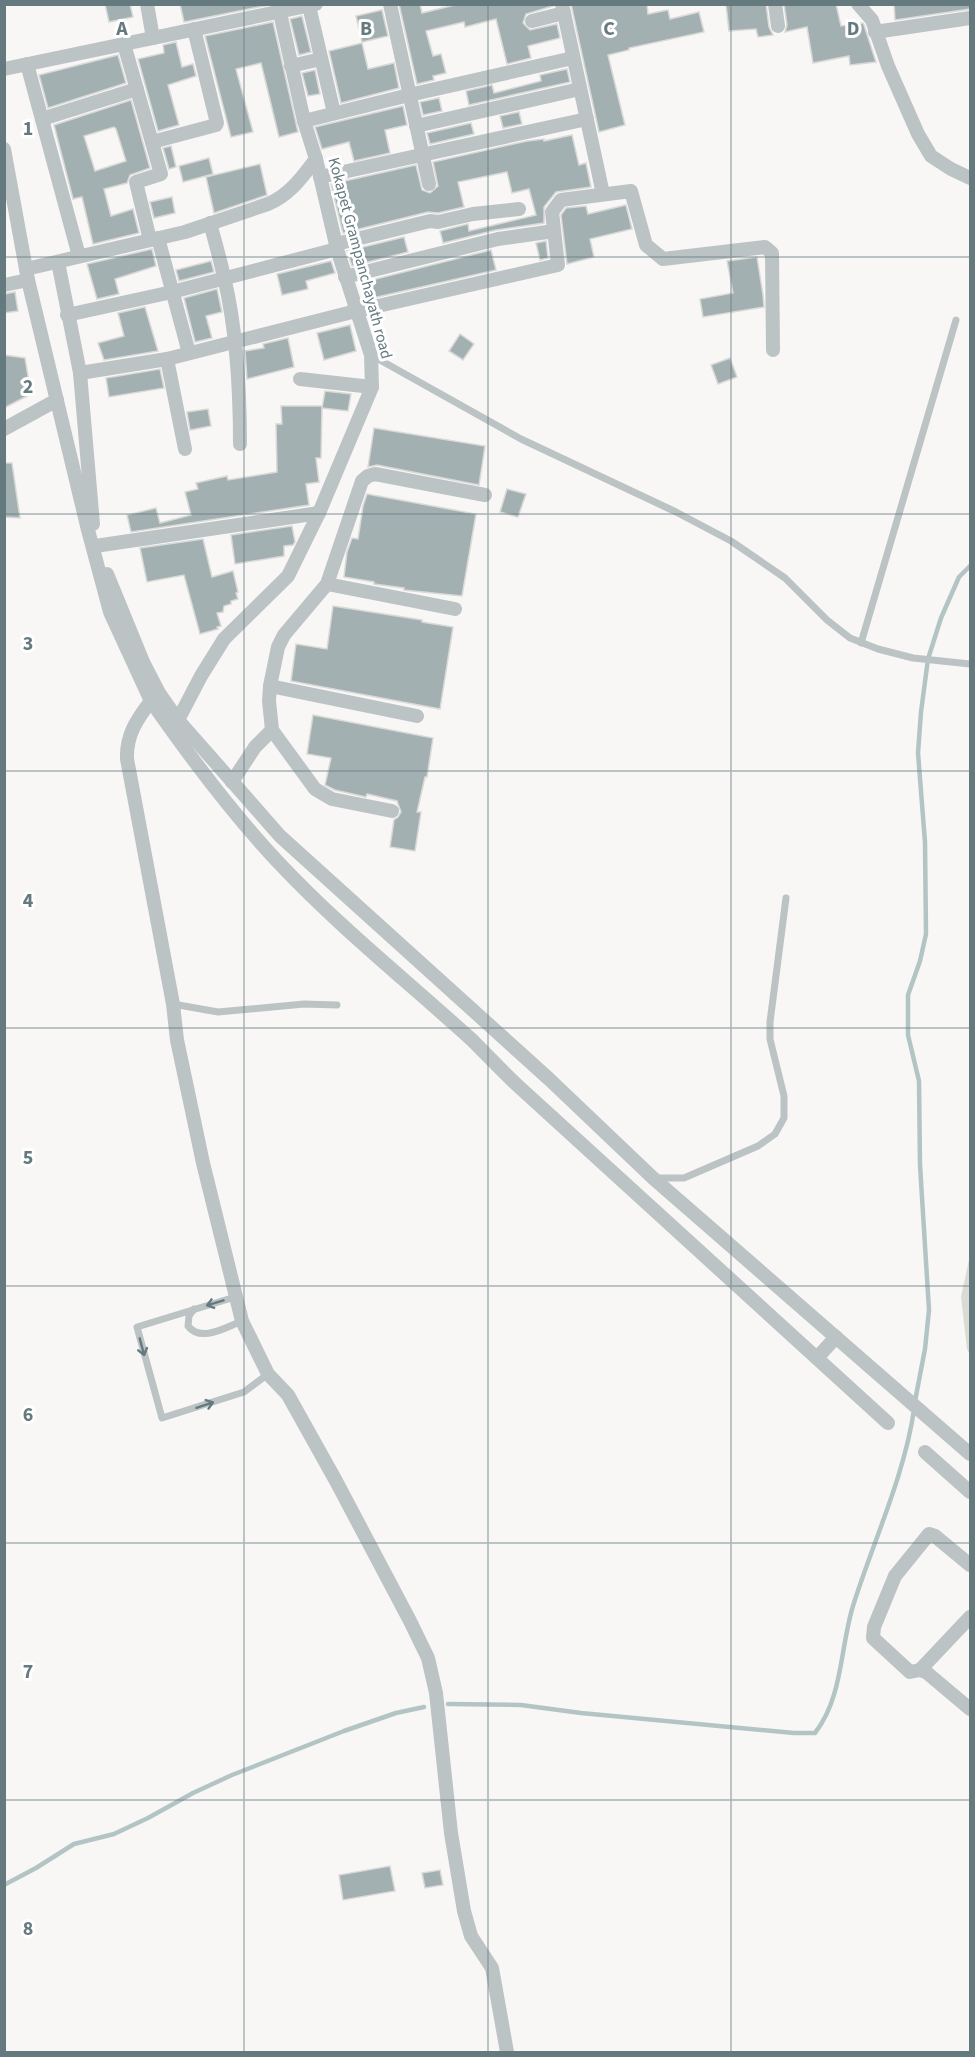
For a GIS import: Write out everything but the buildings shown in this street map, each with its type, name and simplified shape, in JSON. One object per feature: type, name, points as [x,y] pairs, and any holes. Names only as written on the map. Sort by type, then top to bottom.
[{"type":"street","points":[[147,4],[153,38]]},
{"type":"street","points":[[390,4],[429,184]]},
{"type":"street","points":[[775,4],[778,26]]},
{"type":"street","points":[[858,4],[872,20],[892,76],[918,134],[931,156],[970,178]]},
{"type":"street","points":[[875,32],[967,18],[960,4]]},
{"type":"street","points":[[4,69],[195,29],[278,8],[313,5],[321,59],[334,113]]},
{"type":"street","name":"Kokapet Grampanchayath road","points":[[178,720],[201,676],[225,639],[288,576],[319,513],[372,387],[371,355],[345,277],[316,159],[304,121],[278,8]]},
{"type":"street","points":[[532,21],[563,9],[603,195]]},
{"type":"street","points":[[152,142],[217,123],[195,29]]},
{"type":"street","points":[[124,44],[161,174],[136,182],[172,292],[189,353]]},
{"type":"street","points":[[304,121],[573,58]]},
{"type":"street","points":[[291,66],[321,59]]},
{"type":"street","points":[[27,64],[79,256]]},
{"type":"street","points":[[42,119],[137,88]]},
{"type":"street","points":[[416,126],[580,89]]},
{"type":"street","points":[[320,177],[587,119]]},
{"type":"street","points":[[5,151],[11,219],[27,274],[88,530],[110,612],[151,701],[185,750],[227,804],[278,862],[338,920],[473,1041],[517,1085],[888,1423]]},
{"type":"street","points":[[4,285],[58,262],[154,239],[280,199],[290,191],[316,159]]},
{"type":"street","points":[[80,373],[166,359],[356,311],[558,265],[552,212],[561,200],[631,190],[646,246],[663,259],[765,247],[772,253],[773,350]]},
{"type":"street","points":[[67,315],[172,292],[430,221],[438,222],[473,214],[519,209]]},
{"type":"street","points":[[210,223],[225,278],[234,342],[240,402],[240,444]]},
{"type":"street","points":[[345,277],[498,239],[554,231]]},
{"type":"street","points":[[58,262],[80,373],[95,546],[143,662],[159,693],[178,720],[280,836],[549,1079],[653,1178],[970,1454]]},
{"type":"street","points":[[166,359],[184,449]]},
{"type":"street","points":[[300,379],[372,387]]},
{"type":"street","points":[[4,429],[57,399]]},
{"type":"street","points":[[392,811],[332,799],[323,795],[315,789],[272,730],[270,686],[278,647],[284,635],[327,584],[362,481],[368,476],[375,474],[485,495]]},
{"type":"street","points":[[95,546],[319,513]]},
{"type":"street","points":[[327,584],[455,609]]},
{"type":"street","points":[[270,686],[417,716]]},
{"type":"street","points":[[151,701],[136,720],[129,738],[127,759],[173,1004],[177,1040],[235,1297],[242,1322],[268,1374],[288,1395],[428,1658],[436,1693],[452,1833],[464,1911],[471,1936],[492,1968],[507,2052]]},
{"type":"street","points":[[232,782],[255,747],[272,730]]},
{"type":"street","points":[[818,1359],[836,1336]]},
{"type":"street","points":[[925,1452],[970,1492]]},
{"type":"street","points":[[970,1565],[936,1536],[929,1534],[895,1576],[874,1627],[873,1638],[910,1672],[920,1670],[926,1672],[970,1709]]},
{"type":"street","points":[[920,1670],[970,1617]]},
{"type":"lane","points":[[861,643],[956,320]]},
{"type":"lane","points":[[371,355],[521,440],[676,512],[731,541],[785,578],[827,620],[849,638],[878,649],[913,658],[970,664]]},
{"type":"lane","points":[[653,1178],[684,1178],[758,1146],[775,1134],[784,1118],[784,1096],[770,1039],[770,1022],[786,898]]},
{"type":"lane","points":[[173,1004],[202,1011],[218,1012],[304,1004],[337,1005]]},
{"type":"lane","points":[[235,1297],[137,1327],[162,1419],[244,1392],[268,1374]]},
{"type":"lane","points":[[194,1310],[189,1316],[188,1326],[197,1334],[205,1334],[242,1322]]},
{"type":"shaded area","points":[[970,1255],[970,1355],[967,1349],[961,1297]]},
{"type":"waterway","points":[[915,1401],[925,1349],[929,1310],[920,1165],[919,1081],[908,1035],[908,995],[920,961],[926,934],[925,842],[918,753],[928,659],[941,618],[959,577],[970,566]]},
{"type":"waterway","points":[[448,1704],[521,1705],[581,1713],[815,1733],[824,1719],[836,1688],[853,1606],[896,1485],[914,1410]]},
{"type":"waterway","points":[[4,1885],[74,1844],[114,1834],[232,1775],[344,1731],[396,1713],[424,1707]]}]
